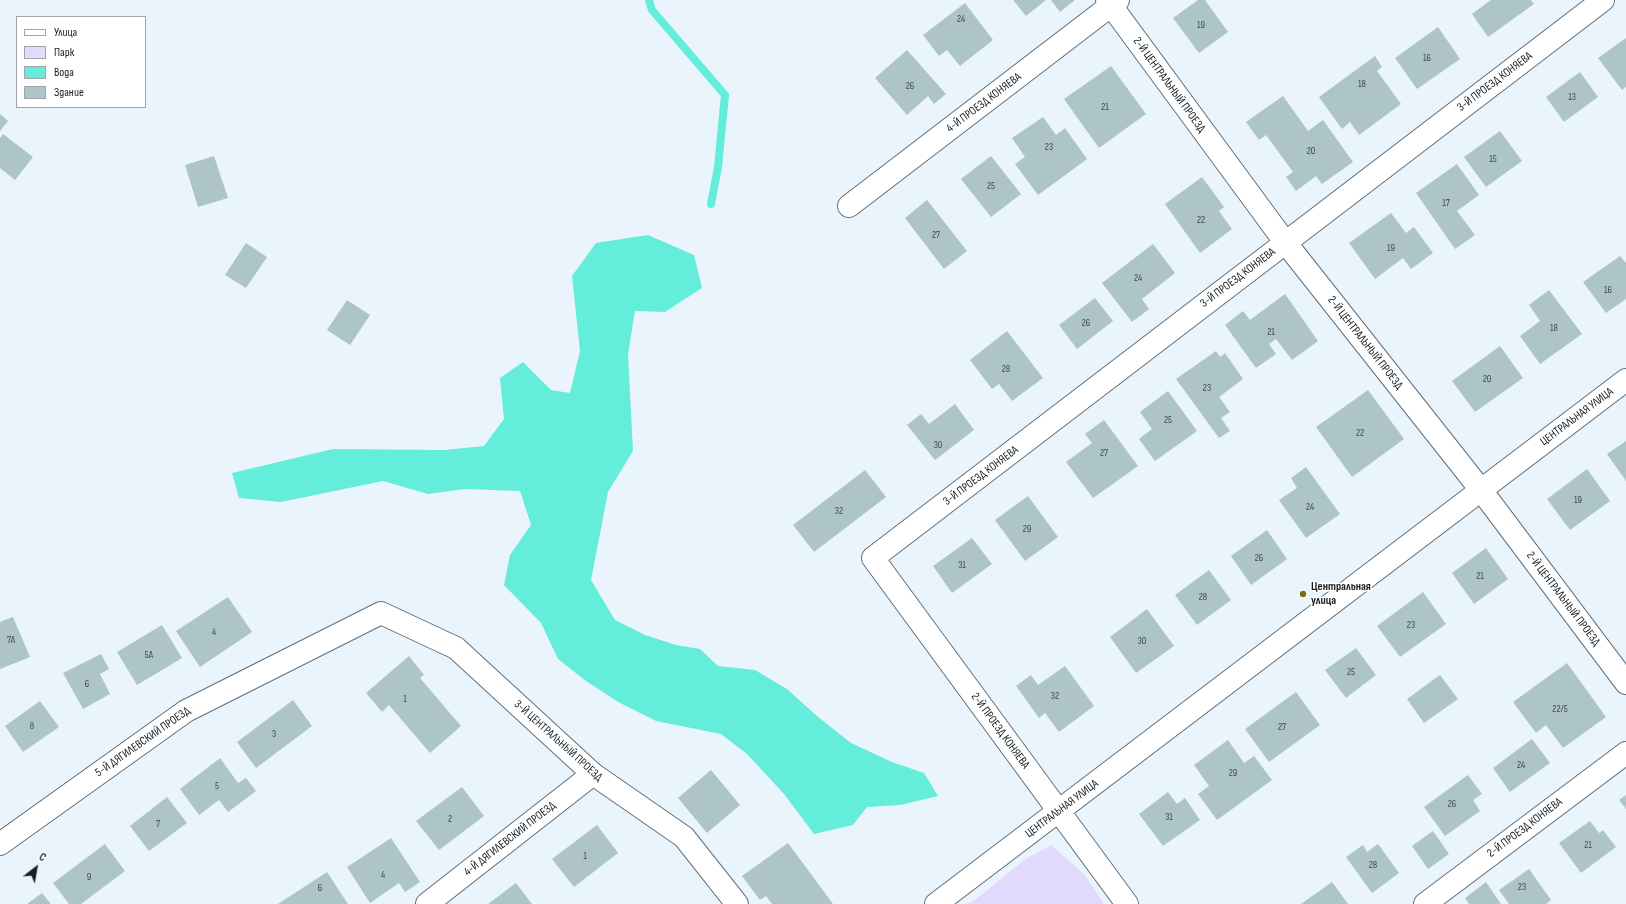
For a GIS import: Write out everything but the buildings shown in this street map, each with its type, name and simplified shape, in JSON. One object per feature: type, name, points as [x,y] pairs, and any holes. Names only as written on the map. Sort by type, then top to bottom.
[{"type":"street","name":"3-Й ПРОЕЗД КОНЯЕВА","points":[[873,558],[1603,0]]},
{"type":"street","name":"2-Й ЦЕНТРАЛЬНЫЙ ПРОЕЗД","points":[[1112,2],[1285,242],[1482,490],[1626,683]]},
{"type":"street","name":"4-Й ПРОЕЗД КОНЯЕВА","points":[[849,206],[1112,2]]},
{"type":"street","name":"ЦЕНТРАЛЬНАЯ УЛИЦА","points":[[936,904],[1626,380]]},
{"type":"street","name":"2-Й ПРОЕЗД КОНЯЕВА","points":[[873,558],[1127,904]]},
{"type":"street","name":"3-Й ЦЕНТРАЛЬНЫЙ ПРОЕЗД","points":[[381,613],[456,648],[593,774],[684,837],[737,904]]},
{"type":"street","name":"5-Й ДЯГИЛЕВСКИЙ ПРОЕЗД","points":[[0,844],[186,711],[381,613]]},
{"type":"street","name":"2-Й ПРОЕЗД КОНЯЕВА","points":[[1425,904],[1626,753]]},
{"type":"street","name":"4-Й ДЯГИЛЕВСКИЙ ПРОЕЗД","points":[[427,904],[593,774]]},
{"type":"green space","points":[[1051,845],[1085,875],[1104,904],[967,904],[975,900],[1024,860]]},
{"type":"water","points":[[648,235],[694,255],[702,288],[665,312],[635,311],[628,354],[633,451],[608,492],[591,580],[615,620],[645,635],[676,645],[700,649],[718,666],[755,670],[787,689],[817,716],[851,743],[892,762],[924,773],[938,796],[900,805],[867,807],[853,825],[814,834],[784,794],[747,754],[721,734],[656,721],[618,702],[586,681],[558,659],[541,623],[504,585],[510,555],[531,525],[520,491],[465,489],[428,494],[383,481],[281,502],[239,498],[232,473],[333,449],[444,450],[484,446],[504,419],[500,378],[523,362],[551,390],[570,393],[580,351],[572,276],[596,243]]},
{"type":"waterway","points":[[649,0],[652,10],[725,95],[718,167],[711,204]]},
{"type":"place","name":"Центральная улица","points":[[1303,594]]}]
